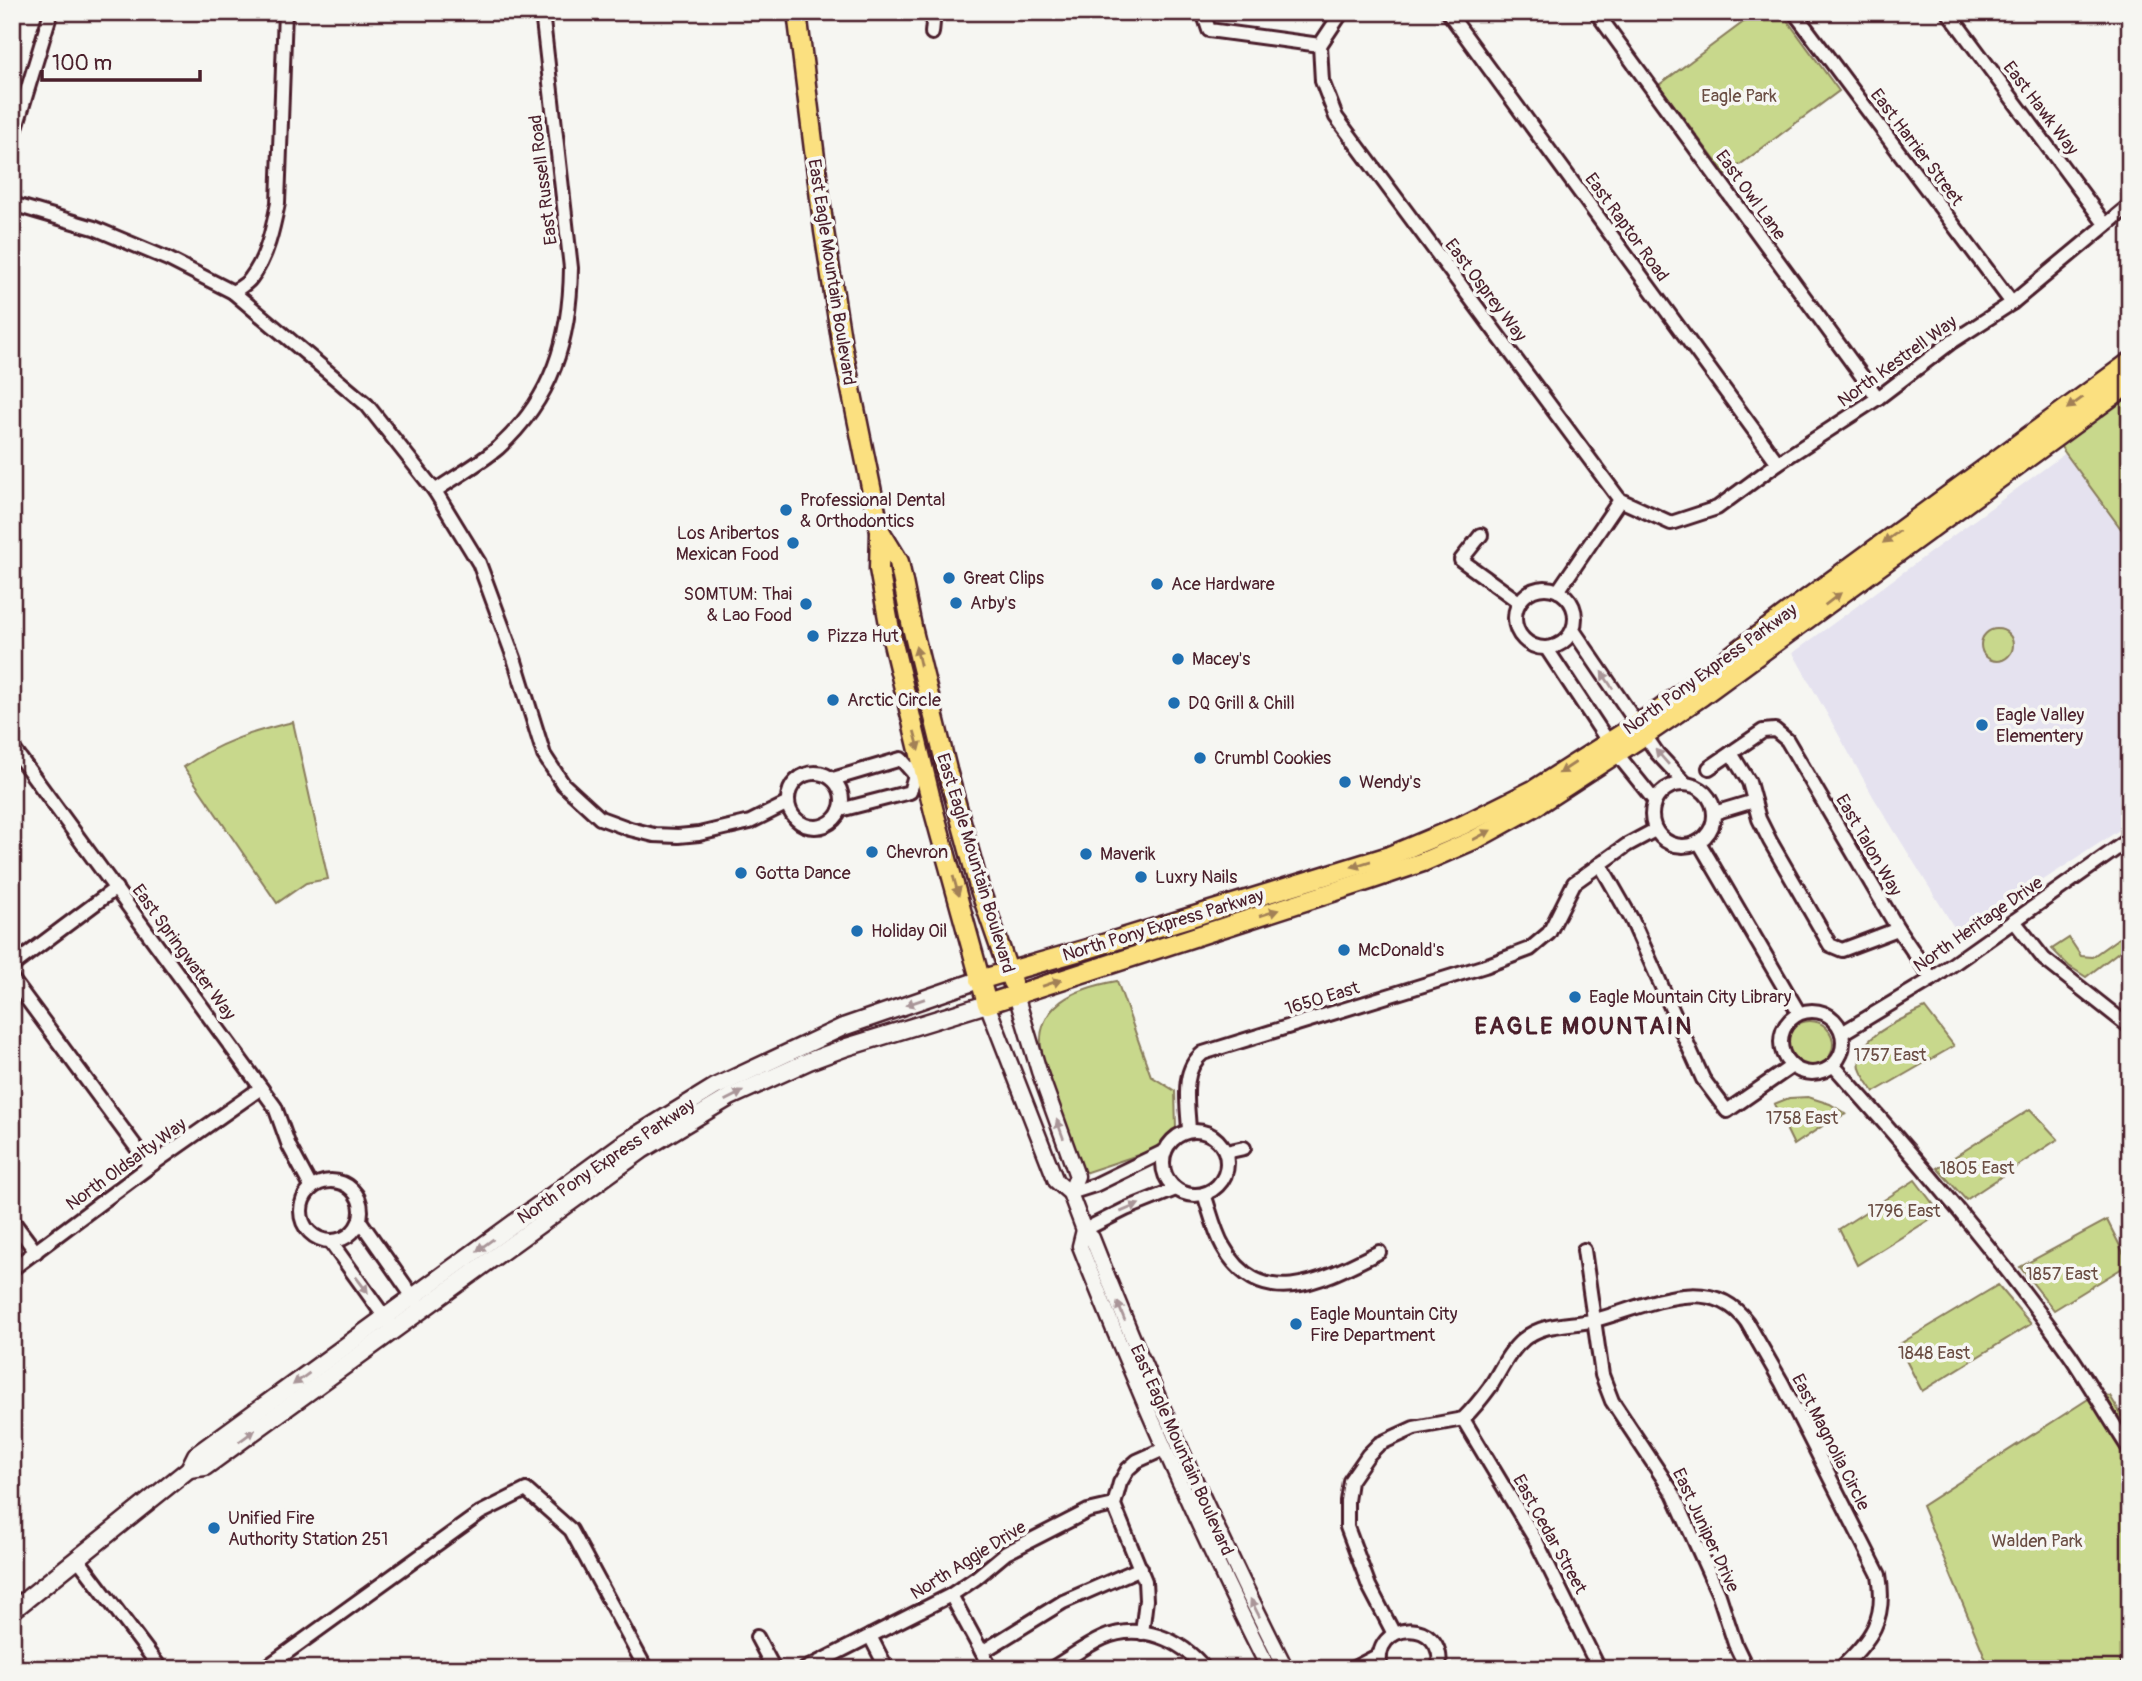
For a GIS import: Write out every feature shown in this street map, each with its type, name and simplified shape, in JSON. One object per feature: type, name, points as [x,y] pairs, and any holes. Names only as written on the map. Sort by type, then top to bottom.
[{"type":"main road","name":"East Eagle Mountain Boulevard","points":[[797,12],[829,268],[880,531],[879,569],[891,635],[920,774],[987,1004]]},
{"type":"main road","name":"North Pony Express Parkway","points":[[1641,730],[1785,615],[2130,362]]},
{"type":"main road","name":"North Pony Express Parkway","points":[[12,1611],[189,1469],[205,1467],[389,1323],[642,1150],[730,1097],[834,1051],[1016,995],[1423,862],[1476,839],[1534,807],[1613,748],[1702,696],[2130,383]]},
{"type":"main road","name":"East Eagle Mountain Boulevard","points":[[880,531],[899,562],[914,638],[947,770],[979,887],[1016,995]]},
{"type":"main road","name":"North Pony Express Parkway","points":[[417,1304],[624,1143],[715,1087],[843,1027],[1008,970],[1087,949],[1389,856],[1463,825],[1613,748]]},
{"type":"street","points":[[12,141],[51,12]]},
{"type":"street","points":[[233,292],[250,280],[263,256],[278,203],[285,12]]},
{"type":"street","name":"East Russell Road","points":[[435,491],[497,449],[533,411],[564,343],[570,306],[571,268],[542,12]]},
{"type":"street","points":[[932,33],[934,12]]},
{"type":"street","points":[[1203,12],[1209,30],[1320,45],[1342,12]]},
{"type":"street","name":"East Raptor Road","points":[[1448,12],[1778,463]]},
{"type":"street","name":"East Owl Lane","points":[[1596,12],[1878,398]]},
{"type":"street","name":"East Harrier Street","points":[[1794,12],[2012,303]]},
{"type":"street","name":"East Hawk Way","points":[[1948,12],[2105,224]]},
{"type":"street","name":"East Osprey Way","points":[[1320,45],[1322,81],[1336,117],[1620,500],[1671,523]]},
{"type":"street","points":[[12,204],[94,228],[168,259],[233,292],[367,405],[435,491],[479,563],[514,658],[544,755],[563,784],[600,818],[654,835],[678,836],[750,822],[788,803]]},
{"type":"street","name":"North Kestrell Way","points":[[1671,523],[1717,508],[1778,463],[1878,398],[1950,343],[2012,303],[2130,205]]},
{"type":"street","points":[[1558,591],[1620,500]]},
{"type":"street","points":[[1481,535],[1461,560],[1519,602]]},
{"type":"street","points":[[1539,588],[1558,591],[1573,607],[1573,630],[1562,644],[1547,649],[1534,647],[1520,636],[1514,620],[1519,602],[1527,593],[1539,588]]},
{"type":"street","points":[[1573,630],[1641,730],[1685,783],[1702,790],[1708,796],[1714,813],[1711,829],[1699,842],[1680,846],[1661,838],[1655,830],[1651,815],[1654,800],[1667,787],[1685,783]]},
{"type":"street","points":[[1547,649],[1613,748],[1654,800]]},
{"type":"street","name":"East Talon Way","points":[[1731,753],[1763,731],[1775,730],[1787,740],[1898,929],[1932,979]]},
{"type":"street","name":"East Springwater Way","points":[[12,747],[275,1107],[289,1146],[311,1187]]},
{"type":"street","points":[[1709,768],[1731,753],[1749,782],[1769,841],[1830,945],[1842,950],[1898,929]]},
{"type":"street","points":[[833,779],[901,759],[920,774],[947,770]]},
{"type":"street","points":[[818,773],[833,779],[842,794],[840,810],[830,823],[809,827],[797,821],[788,803],[789,791],[799,777],[818,773]]},
{"type":"street","points":[[840,810],[910,792],[920,774]]},
{"type":"street","points":[[1714,813],[1754,801]]},
{"type":"street","name":"1650 East","points":[[1189,1131],[1188,1076],[1193,1061],[1203,1053],[1462,973],[1530,949],[1549,933],[1574,883],[1627,845],[1655,830]]},
{"type":"street","name":"North Heritage Drive","points":[[1842,1033],[1932,979],[2130,839]]},
{"type":"street","points":[[1699,842],[1800,1013]]},
{"type":"street","points":[[1600,864],[1632,920],[1703,1079],[1727,1111],[1792,1066]]},
{"type":"street","points":[[12,966],[116,888]]},
{"type":"street","points":[[2014,921],[2045,959],[2130,1027]]},
{"type":"street","points":[[12,979],[150,1166]]},
{"type":"street","name":"East Eagle Mountain Boulevard","points":[[1016,995],[1039,1071],[1077,1175],[1070,1193]]},
{"type":"street","name":"East Eagle Mountain Boulevard","points":[[987,1004],[1056,1181],[1070,1193],[1084,1230],[1092,1238],[1203,1500],[1286,1669]]},
{"type":"street","points":[[1817,1011],[1829,1016],[1842,1033],[1842,1052],[1826,1070],[1811,1073],[1792,1066],[1783,1053],[1782,1034],[1790,1019],[1800,1013],[1817,1011]]},
{"type":"street","points":[[1833,1065],[1986,1242],[2068,1353],[2130,1450]]},
{"type":"street","name":"North Oldsalty Way","points":[[12,1269],[150,1166],[261,1088]]},
{"type":"street","points":[[1070,1193],[1095,1185],[1165,1151],[1175,1138],[1189,1131],[1211,1135],[1217,1139],[1226,1152],[1226,1173],[1221,1183],[1204,1194],[1185,1194],[1176,1189],[1164,1172],[1165,1151]]},
{"type":"street","points":[[1226,1152],[1244,1148]]},
{"type":"street","points":[[332,1180],[343,1183],[358,1196],[361,1207],[360,1222],[347,1237],[330,1241],[320,1239],[311,1234],[303,1223],[301,1202],[311,1187],[321,1182],[332,1180]]},
{"type":"street","points":[[1084,1230],[1176,1189]]},
{"type":"street","points":[[1204,1194],[1222,1245],[1243,1273],[1265,1284],[1280,1287],[1326,1279],[1378,1252]]},
{"type":"street","points":[[12,1220],[36,1252]]},
{"type":"street","points":[[360,1222],[417,1304]]},
{"type":"street","name":"East Eagle Mountain Boulevard","points":[[1084,1230],[1080,1246],[1123,1355],[1223,1579],[1269,1669]]},
{"type":"street","points":[[330,1241],[389,1323]]},
{"type":"street","name":"East Juniper Drive","points":[[1584,1250],[1602,1375],[1612,1401],[1673,1493],[1714,1584],[1735,1644],[1747,1669]]},
{"type":"street","name":"East Magnolia Circle","points":[[1593,1321],[1670,1297],[1695,1295],[1710,1296],[1741,1313],[1782,1383],[1879,1576],[1882,1604],[1876,1626],[1844,1665]]},
{"type":"street","points":[[1394,1634],[1369,1586],[1348,1527],[1347,1501],[1350,1481],[1379,1444],[1414,1428],[1463,1419],[1490,1387],[1507,1357],[1525,1338],[1548,1327],[1593,1321]]},
{"type":"street","name":"East Cedar Street","points":[[1463,1419],[1535,1539],[1599,1669]]},
{"type":"street","points":[[1136,1632],[1146,1600],[1144,1581],[1114,1505],[1120,1483],[1128,1469],[1137,1461],[1164,1449]]},
{"type":"street","points":[[264,1669],[480,1513],[526,1490],[571,1530],[646,1669]]},
{"type":"street","name":"North Aggie Drive","points":[[806,1669],[951,1595],[1006,1553],[1088,1511],[1114,1505]]},
{"type":"street","points":[[78,1559],[161,1669]]},
{"type":"street","points":[[982,1652],[1063,1602],[1141,1568]]},
{"type":"street","points":[[951,1595],[991,1669]]},
{"type":"street","points":[[1381,1669],[1379,1655],[1383,1646],[1394,1634],[1415,1630],[1426,1634],[1439,1650],[1439,1669]]},
{"type":"street","points":[[1051,1669],[1100,1639],[1136,1632],[1161,1636],[1180,1645],[1205,1669]]},
{"type":"street","points":[[870,1636],[887,1669]]},
{"type":"street","points":[[757,1637],[774,1669]]},
{"type":"street","points":[[1352,1669],[1379,1655]]},
{"type":"street","points":[[2128,1669],[2130,1656]]},
{"type":"shaded area","name":"Eagle Valley Elementery","points":[[2067,452],[2130,539],[2130,823],[2022,894],[1962,940],[1874,798],[1793,653]]},
{"type":"green space","name":"Eagle Park","points":[[1757,12],[1781,12],[1839,91],[1726,175],[1659,85]]},
{"type":"green space","points":[[2130,391],[2130,541],[2058,443]]},
{"type":"green space","points":[[1997,629],[2008,634],[2013,645],[2008,656],[1997,661],[1986,656],[1981,645],[1986,634]]},
{"type":"green space","points":[[293,722],[328,879],[306,883],[277,903],[184,767],[209,751],[236,739]]},
{"type":"green space","points":[[2130,930],[2130,943],[2086,977],[2069,966],[2052,949],[2069,938],[2081,956],[2092,957]]},
{"type":"green space","points":[[1117,981],[1151,1076],[1175,1091],[1176,1128],[1153,1150],[1081,1174],[1044,1063],[1041,1037],[1044,1022],[1061,1001],[1087,988]]},
{"type":"green space","name":"1757 East","points":[[1925,1008],[1954,1046],[1874,1092],[1860,1068],[1864,1047],[1882,1030]]},
{"type":"green space","points":[[1810,1021],[1826,1028],[1833,1044],[1826,1060],[1810,1067],[1794,1060],[1787,1044],[1794,1028]]},
{"type":"green space","name":"1758 East","points":[[1808,1097],[1830,1104],[1846,1114],[1830,1121],[1794,1145],[1774,1104],[1789,1098]]},
{"type":"green space","name":"1805 East","points":[[2030,1109],[2058,1139],[1966,1200],[1937,1168]]},
{"type":"green space","name":"1796 East","points":[[1915,1180],[1940,1213],[1857,1265],[1839,1229]]},
{"type":"green space","name":"1857 East","points":[[2107,1220],[2129,1264],[2054,1310],[2020,1267]]},
{"type":"green space","name":"1848 East","points":[[1998,1285],[2031,1324],[1922,1391],[1898,1345]]},
{"type":"green space","name":"Walden Park","points":[[2096,1394],[2110,1396],[2130,1429],[2130,1638],[2121,1669],[1990,1669],[1922,1506]]},
{"type":"place","name":"Professional Dental & Orthodontics","points":[[786,510]]},
{"type":"place","name":"Los Aribertos Mexican Food","points":[[793,543]]},
{"type":"place","name":"Great Clips","points":[[949,578]]},
{"type":"place","name":"Ace Hardware","points":[[1157,584]]},
{"type":"place","name":"Arby's","points":[[956,603]]},
{"type":"place","name":"SOMTUM: Thai & Lao Food","points":[[806,604]]},
{"type":"place","name":"Pizza Hut","points":[[813,636]]},
{"type":"place","name":"Macey's","points":[[1178,659]]},
{"type":"place","name":"Arctic Circle","points":[[833,700]]},
{"type":"place","name":"DQ Grill & Chill","points":[[1174,703]]},
{"type":"place","name":"Eagle Valley Elementery","points":[[1982,725]]},
{"type":"place","name":"Crumbl Cookies","points":[[1200,758]]},
{"type":"place","name":"Wendy's","points":[[1345,782]]},
{"type":"place","name":"Chevron","points":[[872,852]]},
{"type":"place","name":"Maverik","points":[[1086,854]]},
{"type":"place","name":"Gotta Dance","points":[[741,873]]},
{"type":"place","name":"Luxry Nails","points":[[1141,877]]},
{"type":"place","name":"Holiday Oil","points":[[857,931]]},
{"type":"place","name":"McDonald's","points":[[1344,950]]},
{"type":"place","name":"Eagle Mountain City Library","points":[[1575,997]]},
{"type":"place","name":"Eagle Mountain City Fire Department","points":[[1296,1324]]},
{"type":"place","name":"Unified Fire Authority Station 251","points":[[214,1528]]},
{"type":"district","name":"EAGLE MOUNTAIN","points":[[1584,1026]]}]
